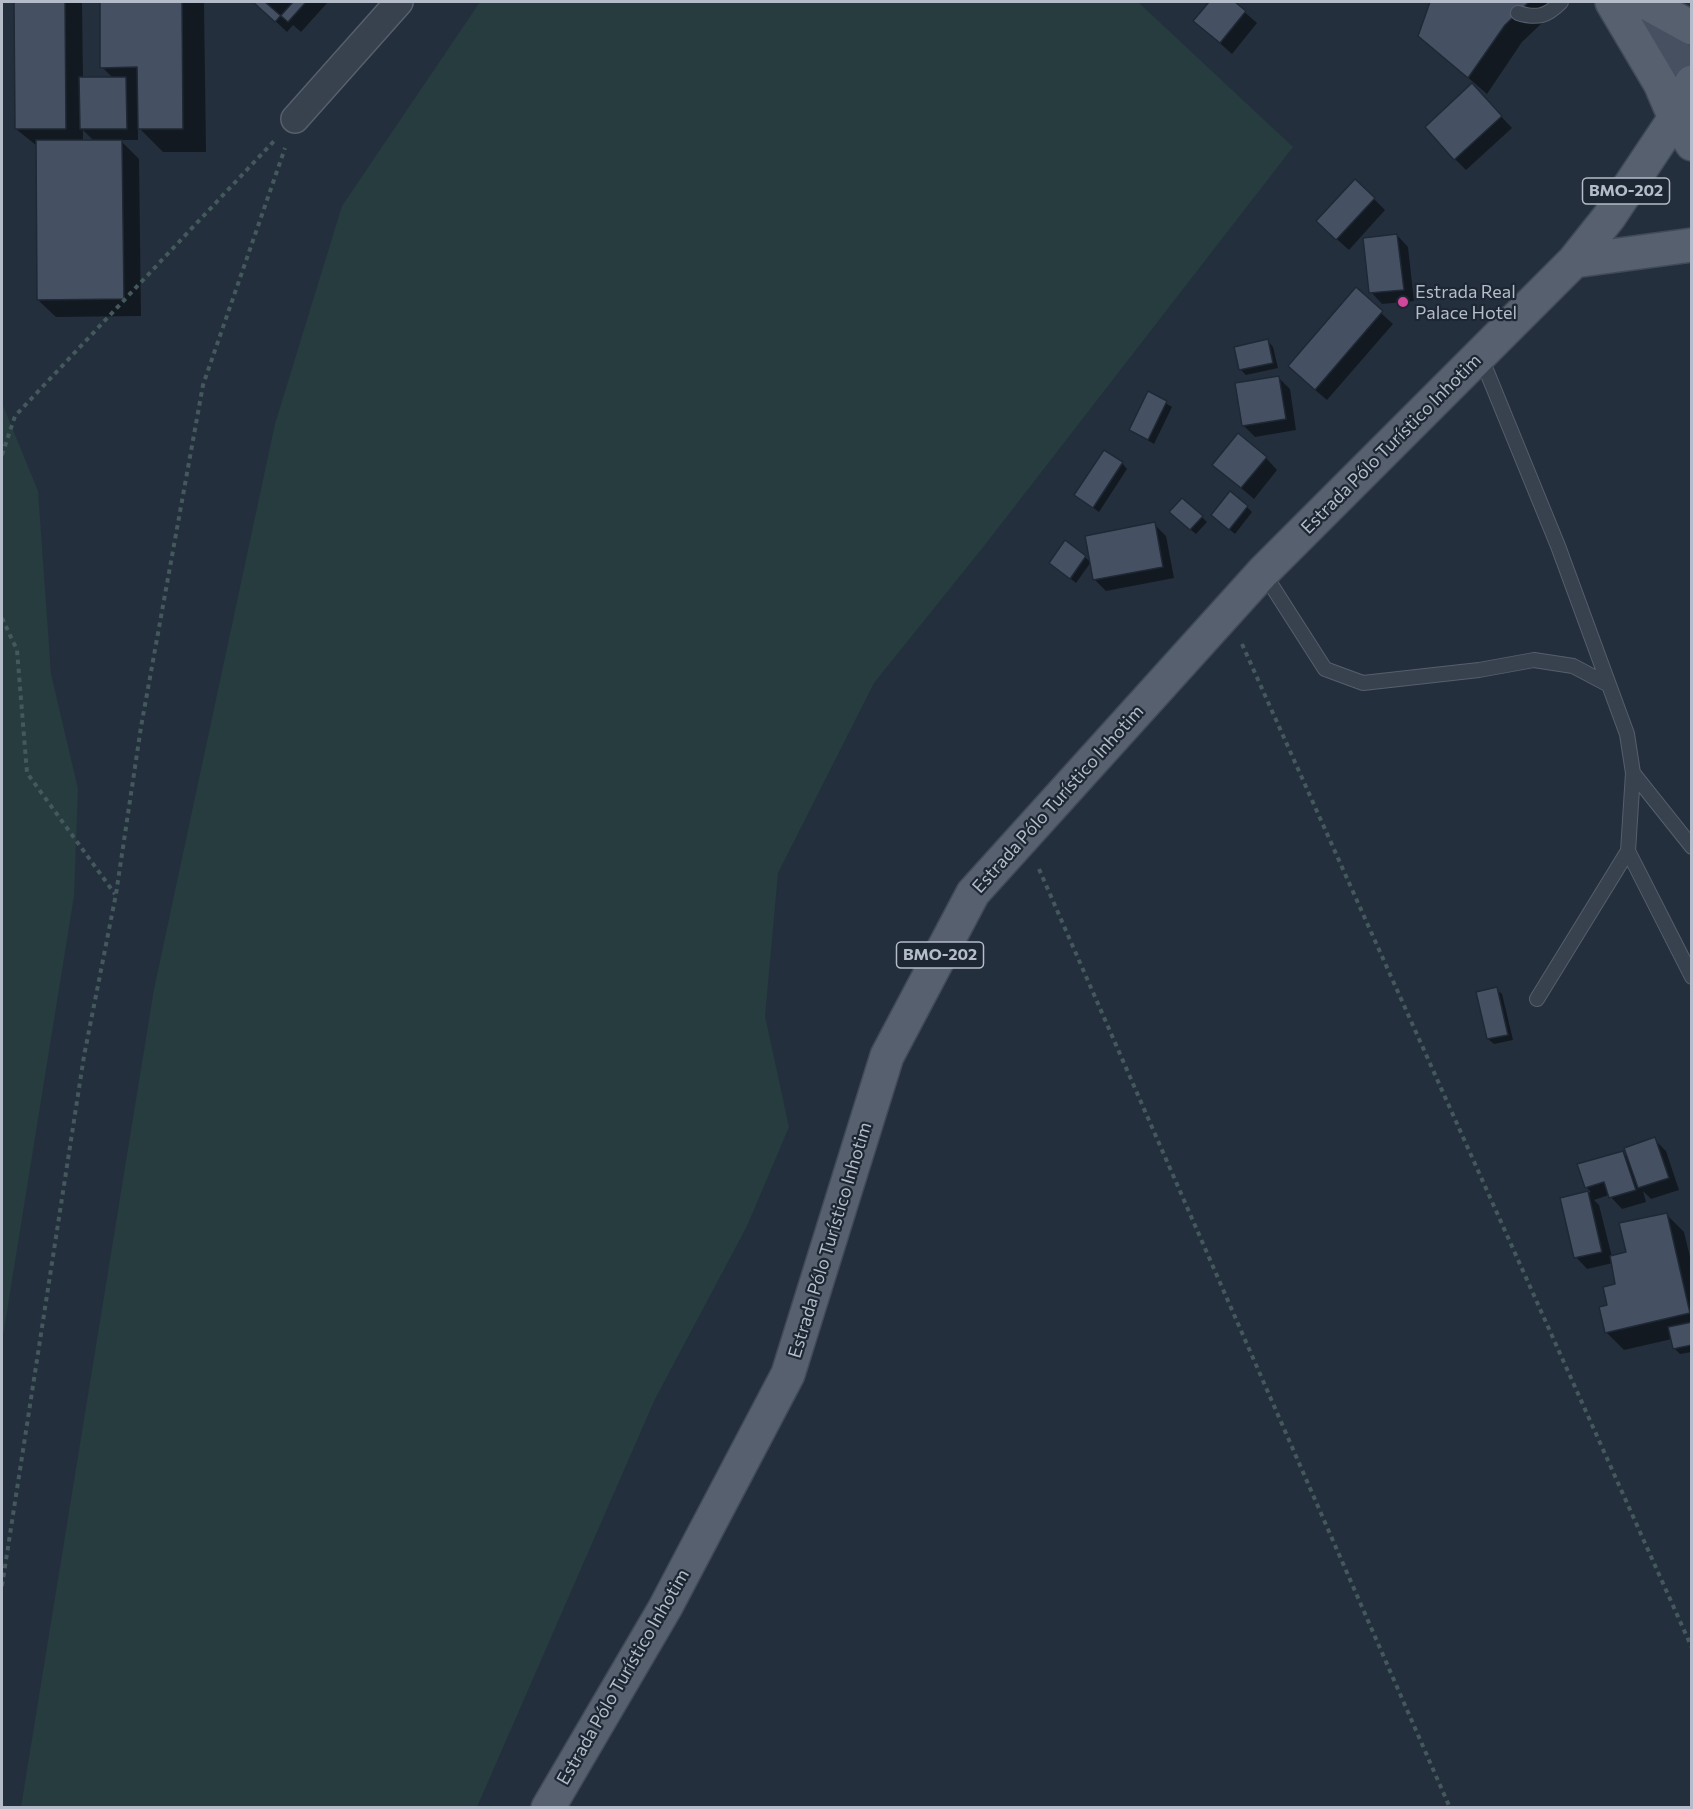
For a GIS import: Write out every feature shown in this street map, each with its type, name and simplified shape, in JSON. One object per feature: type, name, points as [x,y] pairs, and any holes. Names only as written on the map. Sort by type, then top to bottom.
[{"type":"main road","points":[[1612,2],[1660,83],[1683,131]]},
{"type":"main road","points":[[1623,2],[1692,72]]},
{"type":"main road","points":[[1645,2],[1692,28]]},
{"type":"main road","name":"Estrada Pólo Turístico Inhotim","points":[[548,1808],[665,1608],[788,1374],[886,1056],[973,892],[1263,572],[1574,261],[1683,131],[1682,98],[1692,82]]},
{"type":"main road","points":[[1574,261],[1692,245]]},
{"type":"street","points":[[295,119],[399,2]]},
{"type":"lane","points":[[1518,13],[1533,17],[1548,15],[1561,2]]},
{"type":"lane","points":[[1480,355],[1558,546],[1628,734],[1633,773],[1628,851],[1536,999]]},
{"type":"lane","points":[[1263,572],[1324,669],[1363,683],[1468,672],[1534,660],[1573,666],[1609,685]]},
{"type":"lane","points":[[1633,773],[1692,847]]},
{"type":"lane","points":[[1628,851],[1692,977]]},
{"type":"path","points":[[2,455],[15,416],[295,119]]},
{"type":"path","points":[[2,1586],[84,1056],[116,894],[141,727],[202,385],[295,119]]},
{"type":"path","points":[[1227,612],[1692,1648]]},
{"type":"path","points":[[2,618],[17,650],[27,773],[116,894]]},
{"type":"path","points":[[1024,836],[1450,1808]]},
{"type":"green space","points":[[480,2],[1138,2],[1293,147],[984,546],[874,683],[778,873],[765,1016],[789,1127],[747,1226],[655,1399],[477,1807],[21,1807],[154,989],[275,424],[342,206]]},
{"type":"green space","points":[[2,403],[38,491],[51,674],[78,789],[74,896],[2,1342]]},
{"type":"building","points":[[14,2],[65,2],[66,129],[15,129]]},
{"type":"building","points":[[100,2],[182,2],[183,129],[138,129],[137,67],[100,68]]},
{"type":"building","points":[[253,2],[293,2],[275,22]]},
{"type":"building","points":[[265,2],[306,2],[288,22]]},
{"type":"building","points":[[1209,2],[1235,2],[1246,11],[1220,43],[1193,21]]},
{"type":"building","points":[[1430,2],[1529,2],[1505,25],[1468,78],[1418,36]]},
{"type":"building","points":[[79,77],[126,77],[127,129],[80,129]]},
{"type":"building","points":[[1472,83],[1502,116],[1454,160],[1425,127]]},
{"type":"building","points":[[36,140],[122,140],[124,299],[37,300]]},
{"type":"building","points":[[1355,179],[1375,198],[1336,240],[1316,221]]},
{"type":"building","points":[[1397,234],[1404,290],[1369,293],[1363,238]]},
{"type":"building","points":[[1356,287],[1383,311],[1315,390],[1288,366]]},
{"type":"building","points":[[1268,339],[1273,363],[1239,370],[1234,347]]},
{"type":"building","points":[[1279,376],[1286,419],[1242,426],[1235,383]]},
{"type":"building","points":[[1148,391],[1167,401],[1148,440],[1129,430]]},
{"type":"building","points":[[1238,433],[1267,457],[1241,488],[1212,465]]},
{"type":"building","points":[[1104,450],[1123,462],[1093,508],[1074,495]]},
{"type":"building","points":[[1230,491],[1248,506],[1229,530],[1211,515]]},
{"type":"building","points":[[1182,498],[1203,516],[1190,530],[1169,512]]},
{"type":"building","points":[[1155,522],[1163,567],[1093,580],[1085,536]]},
{"type":"building","points":[[1065,540],[1086,556],[1070,579],[1049,563]]},
{"type":"building","points":[[1497,987],[1508,1035],[1487,1039],[1476,992]]},
{"type":"building","points":[[1655,1137],[1669,1178],[1638,1188],[1624,1148]]},
{"type":"building","points":[[1623,1151],[1636,1190],[1609,1198],[1604,1182],[1585,1188],[1577,1164]]},
{"type":"building","points":[[1588,1191],[1602,1252],[1574,1258],[1560,1198]]},
{"type":"building","points":[[1667,1213],[1690,1313],[1605,1333],[1599,1307],[1607,1305],[1603,1287],[1615,1284],[1610,1256],[1626,1252],[1619,1223]]},
{"type":"building","points":[[1692,1322],[1692,1345],[1673,1349],[1668,1327]]},
{"type":"place","name":"Estrada Real Palace Hotel","points":[[1403,302]]}]
